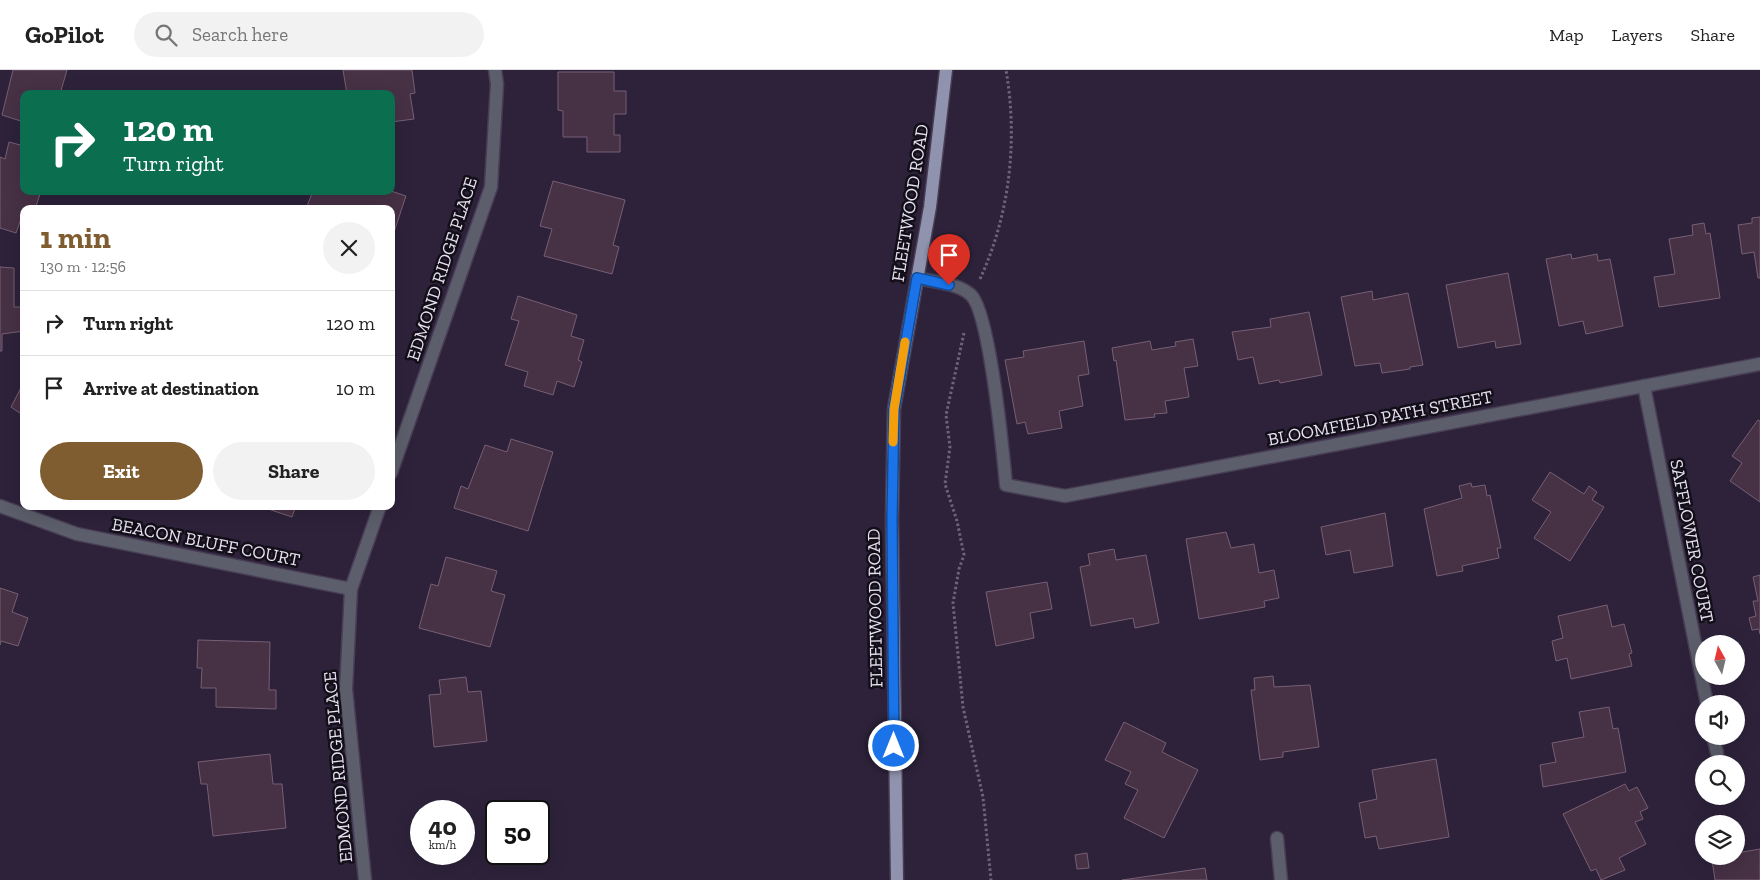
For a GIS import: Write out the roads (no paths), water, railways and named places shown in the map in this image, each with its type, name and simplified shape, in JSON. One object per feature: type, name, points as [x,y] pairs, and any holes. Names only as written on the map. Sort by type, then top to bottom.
[{"type":"main road","name":"FLEETWOOD ROAD","points":[[897,880],[892,519],[894,409],[930,207],[946,70]]},
{"type":"street","name":"EDMOND RIDGE PLACE","points":[[395,462],[491,187],[497,84],[496,70]]},
{"type":"street","name":"BLOOMFIELD PATH STREET","points":[[917,278],[964,290],[972,297],[982,324],[1000,420],[1006,485],[1065,496],[1760,364]]},
{"type":"street","name":"SAFFLOWER COURT","points":[[1644,386],[1705,695]]},
{"type":"street","name":"BEACON BLUFF COURT","points":[[0,506],[77,534],[351,589]]},
{"type":"street","name":"EDMOND RIDGE PLACE","points":[[365,880],[346,689],[351,589],[379,510]]},
{"type":"street","points":[[1715,745],[1717,753]]},
{"type":"street","points":[[1277,838],[1281,880]]}]
